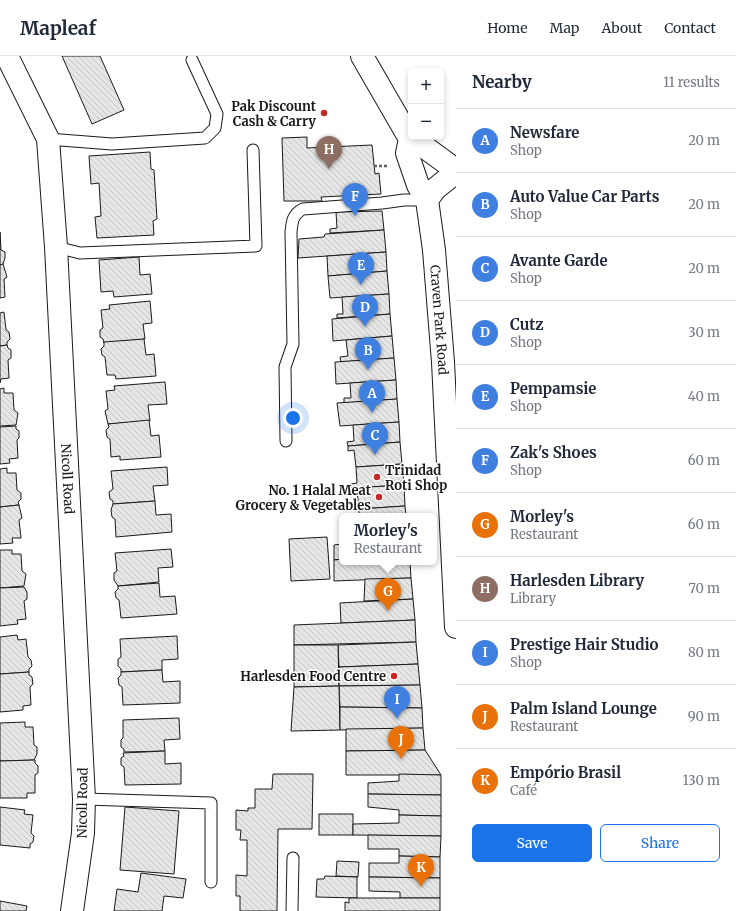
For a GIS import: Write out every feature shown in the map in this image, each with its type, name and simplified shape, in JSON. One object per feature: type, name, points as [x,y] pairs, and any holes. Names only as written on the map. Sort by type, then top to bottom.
[{"type":"street","name":"Nicoll Road","points":[[7,56],[48,139],[56,247],[84,799],[83,833],[72,911]]},
{"type":"street","points":[[362,56],[408,136]]},
{"type":"street","name":"Craven Park Road","points":[[410,140],[407,153],[418,185],[427,200],[434,250],[444,362],[456,627]]},
{"type":"street","points":[[412,140],[419,143],[456,171],[435,189],[427,200]]},
{"type":"lane","points":[[48,139],[112,144],[205,138],[215,128],[217,114],[192,60]]},
{"type":"lane","points":[[56,247],[80,253],[256,246],[253,150]]},
{"type":"lane","points":[[286,441],[285,367],[293,344],[291,232],[292,222],[296,213],[303,209],[404,200],[427,200]]},
{"type":"lane","points":[[84,799],[211,803],[211,882]]},
{"type":"lane","points":[[292,911],[293,858]]},
{"type":"path","points":[[374,166],[384,166]]},
{"type":"building","points":[[62,56],[100,56],[124,110],[92,124]]},
{"type":"building","points":[[307,137],[307,148],[372,145],[375,174],[379,173],[381,194],[321,197],[322,201],[284,201],[282,138]]},
{"type":"building","points":[[150,152],[151,169],[154,170],[157,219],[153,221],[154,235],[97,238],[95,217],[101,216],[99,183],[91,184],[89,156]]},
{"type":"building","points":[[382,211],[384,230],[330,233],[330,229],[337,228],[336,212]]},
{"type":"building","points":[[384,230],[386,252],[298,258],[299,239],[324,237],[325,234]]},
{"type":"building","points":[[0,232],[1,250],[5,252],[5,258],[3,264],[0,265]]},
{"type":"building","points":[[386,252],[387,271],[328,276],[327,256]]},
{"type":"building","points":[[139,257],[140,275],[150,274],[152,294],[114,297],[113,291],[101,292],[99,260]]},
{"type":"building","points":[[3,264],[7,277],[4,279],[5,297],[0,298],[0,265]]},
{"type":"building","points":[[387,271],[389,294],[330,298],[328,276]]},
{"type":"building","points":[[389,294],[390,314],[337,318],[337,314],[343,314],[342,297]]},
{"type":"building","points":[[150,301],[152,323],[143,324],[145,339],[104,343],[103,339],[100,337],[100,330],[103,328],[101,310],[110,309],[109,305]]},
{"type":"building","points":[[4,312],[6,330],[9,332],[10,339],[7,342],[7,345],[0,346],[0,313]]},
{"type":"building","points":[[390,314],[392,336],[333,341],[332,319]]},
{"type":"building","points":[[392,336],[394,358],[341,362],[340,357],[348,356],[346,340]]},
{"type":"building","points":[[144,339],[146,355],[154,354],[156,376],[116,379],[115,375],[107,375],[105,357],[102,355],[101,349],[104,346],[104,342]]},
{"type":"building","points":[[7,345],[11,350],[11,358],[8,360],[9,378],[1,379],[0,383],[0,346]]},
{"type":"building","points":[[394,358],[396,380],[336,384],[335,362]]},
{"type":"building","points":[[396,380],[397,399],[344,403],[344,398],[351,398],[350,383]]},
{"type":"building","points":[[165,382],[167,404],[148,405],[150,421],[108,424],[105,411],[108,409],[106,391],[115,390],[114,386]]},
{"type":"building","points":[[4,388],[4,393],[13,393],[14,410],[18,413],[16,425],[0,426],[0,389]]},
{"type":"building","points":[[397,399],[399,422],[340,426],[337,403]]},
{"type":"building","points":[[149,420],[151,436],[159,435],[161,457],[120,460],[120,456],[111,457],[110,439],[107,437],[106,430],[109,427],[108,424]]},
{"type":"building","points":[[399,422],[400,442],[348,446],[347,442],[354,441],[353,425]]},
{"type":"building","points":[[16,426],[16,429],[19,431],[19,438],[17,440],[18,458],[9,459],[10,463],[0,464],[0,427]]},
{"type":"building","points":[[400,442],[402,464],[356,467],[354,450],[348,451],[348,446]]},
{"type":"building","points":[[402,464],[404,485],[351,488],[351,484],[357,483],[356,467]]},
{"type":"building","points":[[167,467],[168,485],[153,486],[155,501],[113,504],[113,501],[110,499],[109,492],[113,489],[111,471]]},
{"type":"building","points":[[7,468],[7,473],[16,473],[17,490],[21,493],[21,499],[18,502],[19,505],[0,507],[0,469]]},
{"type":"building","points":[[404,485],[405,506],[359,509],[357,492],[351,493],[351,488]]},
{"type":"building","points":[[155,501],[156,515],[171,514],[172,532],[116,537],[115,519],[112,517],[111,510],[113,504]]},
{"type":"building","points":[[19,505],[22,518],[19,520],[21,538],[12,538],[13,543],[0,544],[0,507]]},
{"type":"building","points":[[405,506],[406,513],[359,513],[359,509]]},
{"type":"building","points":[[327,537],[330,579],[291,581],[289,539]]},
{"type":"building","points":[[339,544],[339,559],[334,560],[334,545]]},
{"type":"building","points":[[171,549],[173,567],[158,568],[159,582],[118,586],[114,580],[114,573],[117,571],[115,553]]},
{"type":"building","points":[[0,550],[12,550],[12,554],[21,554],[22,571],[26,574],[24,586],[0,588]]},
{"type":"building","points":[[339,559],[339,565],[410,565],[411,578],[334,581],[334,560]]},
{"type":"building","points":[[411,578],[413,599],[364,601],[365,579]]},
{"type":"building","points":[[159,583],[160,597],[175,596],[177,614],[121,618],[119,600],[116,598],[115,592],[118,589],[118,586]]},
{"type":"building","points":[[24,587],[27,592],[27,599],[24,601],[26,619],[17,620],[18,624],[0,626],[0,588]]},
{"type":"building","points":[[413,599],[415,620],[341,623],[340,603]]},
{"type":"building","points":[[415,620],[416,642],[294,645],[294,625]]},
{"type":"building","points":[[17,635],[18,640],[26,639],[28,657],[31,660],[32,666],[29,669],[29,672],[0,674],[0,637]]},
{"type":"building","points":[[177,636],[178,659],[162,660],[162,670],[121,672],[121,669],[118,666],[118,659],[121,657],[120,639]]},
{"type":"building","points":[[416,642],[418,664],[339,667],[338,645]]},
{"type":"building","points":[[294,645],[338,645],[339,686],[294,687]]},
{"type":"building","points":[[418,664],[420,685],[339,686],[339,667]]},
{"type":"building","points":[[162,670],[163,682],[180,681],[180,703],[123,705],[122,687],[119,685],[118,678],[121,675],[121,672]]},
{"type":"building","points":[[29,672],[29,675],[32,677],[33,684],[30,687],[31,705],[23,706],[23,710],[0,712],[0,674]]},
{"type":"building","points":[[420,685],[422,708],[340,707],[339,686]]},
{"type":"building","points":[[339,686],[340,730],[291,731],[294,687]]},
{"type":"building","points":[[340,707],[422,708],[423,728],[340,730]]},
{"type":"building","points":[[179,718],[180,739],[164,740],[165,751],[124,752],[124,749],[121,747],[121,740],[123,738],[123,720]]},
{"type":"building","points":[[25,722],[25,727],[33,727],[34,745],[37,747],[37,754],[34,760],[0,761],[0,723]]},
{"type":"building","points":[[423,728],[425,750],[346,751],[346,729]]},
{"type":"building","points":[[425,750],[441,775],[346,775],[346,751]]},
{"type":"building","points":[[165,751],[165,764],[181,763],[181,784],[125,785],[124,767],[121,765],[121,758],[124,756],[123,753]]},
{"type":"building","points":[[35,760],[35,763],[38,766],[38,773],[35,775],[35,793],[27,793],[27,798],[0,798],[0,761]]},
{"type":"building","points":[[273,774],[313,774],[312,829],[278,829],[277,911],[240,911],[240,896],[236,896],[236,875],[247,876],[247,840],[240,840],[241,830],[236,830],[236,810],[248,811],[248,808],[255,808],[255,789],[272,789]]},
{"type":"building","points":[[399,774],[441,775],[441,795],[368,794],[368,783],[399,781]]},
{"type":"building","points":[[368,794],[441,795],[441,816],[399,815],[399,810],[368,807]]},
{"type":"building","points":[[0,807],[25,810],[24,814],[33,815],[31,833],[34,836],[33,842],[30,844],[30,848],[0,845]]},
{"type":"building","points":[[125,807],[179,811],[174,874],[120,870]]},
{"type":"building","points":[[319,814],[353,814],[353,835],[319,835]]},
{"type":"building","points":[[399,815],[441,816],[441,836],[353,835],[353,824],[399,823]]},
{"type":"building","points":[[368,835],[441,836],[440,857],[399,856],[399,849],[368,849]]},
{"type":"building","points":[[399,856],[440,857],[440,878],[369,877],[369,863],[399,863]]},
{"type":"building","points":[[337,861],[359,862],[358,877],[336,876]]},
{"type":"building","points":[[141,873],[186,879],[183,898],[164,896],[162,911],[114,911],[117,889],[138,892]]},
{"type":"building","points":[[325,876],[357,877],[357,898],[316,897],[317,879],[324,879]]},
{"type":"building","points":[[369,877],[440,878],[440,898],[400,898],[400,892],[369,891]]},
{"type":"building","points":[[349,898],[440,898],[440,911],[345,911],[345,902],[349,903]]},
{"type":"building","points":[[0,901],[27,906],[26,911],[0,911]]},
{"type":"place","name":"Pak Discount Cash & Carry","points":[[324,113]]},
{"type":"place","name":"Harlesden Library","points":[[329,169]]},
{"type":"place","name":"Zak's Shoes","points":[[355,216]]},
{"type":"place","name":"Pempamsie","points":[[361,285]]},
{"type":"place","name":"Cutz","points":[[365,327]]},
{"type":"place","name":"Auto Value Car Parts","points":[[368,370]]},
{"type":"place","name":"Newsfare","points":[[372,413]]},
{"type":"place","name":"Avante Garde","points":[[375,455]]},
{"type":"place","name":"Trinidad Roti Shop","points":[[377,477]]},
{"type":"place","name":"No. 1 Halal Meat Grocery & Vegetables","points":[[379,497]]},
{"type":"place","name":"Morley's","points":[[388,611]]},
{"type":"place","name":"Harlesden Food Centre","points":[[394,676]]},
{"type":"place","name":"Prestige Hair Studio","points":[[397,719]]},
{"type":"place","name":"Palm Island Lounge","points":[[401,759]]},
{"type":"place","name":"Empório Brasil","points":[[421,887]]}]
